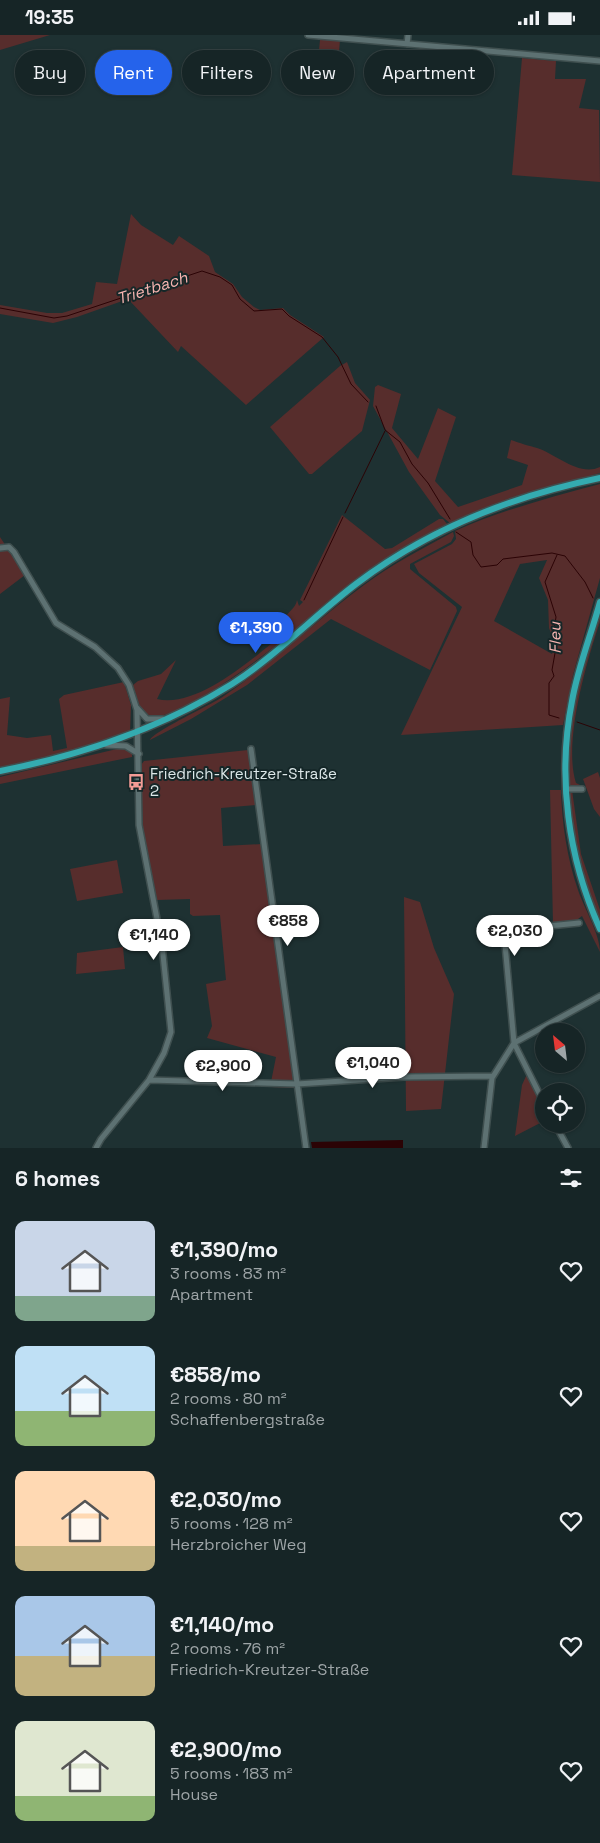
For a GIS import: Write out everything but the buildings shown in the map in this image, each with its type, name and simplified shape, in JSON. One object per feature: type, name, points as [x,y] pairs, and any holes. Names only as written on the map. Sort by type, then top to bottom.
[{"type":"main road","points":[[0,771],[59,759],[106,745],[180,714],[251,671],[372,572],[442,531],[461,521],[504,505],[600,477]]},
{"type":"main road","points":[[600,602],[572,702],[566,749],[566,789],[576,861],[587,897],[600,929]]},
{"type":"street","points":[[308,35],[600,61]]},
{"type":"street","points":[[407,44],[408,35]]},
{"type":"street","points":[[0,548],[9,547],[14,552],[56,623],[95,647],[118,668],[129,685],[136,705],[142,715],[152,720],[180,714]]},
{"type":"street","points":[[96,1148],[100,1139],[150,1080],[166,1049],[171,1027],[162,939],[139,830],[136,705]]},
{"type":"street","points":[[106,745],[126,746],[138,754]]},
{"type":"street","points":[[251,749],[306,1148]]},
{"type":"street","points":[[566,789],[582,789]]},
{"type":"street","points":[[535,1085],[514,1043],[504,932],[508,930],[579,923]]},
{"type":"street","points":[[484,1148],[493,1076],[514,1043],[600,996]]},
{"type":"street","points":[[150,1080],[297,1084],[404,1077],[493,1076]]},
{"type":"street","points":[[560,1133],[568,1148]]},
{"type":"shaded area","points":[[0,35],[50,35],[0,50]]},
{"type":"shaded area","points":[[323,38],[340,40],[339,50],[319,50],[320,40]]},
{"type":"shaded area","points":[[522,58],[556,61],[555,79],[586,79],[579,108],[599,110],[600,182],[512,175]]},
{"type":"shaded area","points":[[131,214],[141,225],[173,245],[179,236],[209,256],[215,272],[233,284],[242,297],[254,307],[260,310],[283,308],[290,315],[324,337],[246,405],[181,346],[178,352],[128,299],[77,317],[53,323],[0,314],[0,305],[47,313],[62,313],[92,304],[96,282],[117,284]]},
{"type":"shaded area","points":[[347,362],[355,383],[370,400],[362,431],[312,474],[309,474],[270,427]]},
{"type":"shaded area","points":[[378,385],[401,394],[392,428],[418,459],[438,408],[456,417],[435,481],[458,507],[522,485],[528,465],[507,458],[511,440],[537,448],[576,467],[592,469],[600,467],[600,473],[524,495],[450,523],[440,515],[409,472],[373,406],[375,387]]},
{"type":"shaded area","points":[[600,484],[600,578],[573,675],[563,725],[401,735],[462,607],[419,573],[414,564],[452,544],[456,539],[455,531],[473,523],[509,510]],"holes":[[[547,560],[539,578],[548,600],[549,628],[555,643],[552,654],[494,621],[520,564]]]},
{"type":"shaded area","points":[[342,515],[385,549],[392,548],[439,519],[443,519],[447,524],[405,547],[376,566],[245,669],[202,697],[177,710],[156,717],[149,718],[141,712],[133,685],[138,681],[161,674],[176,660],[157,699],[173,700],[191,696],[209,688],[245,665],[289,629],[284,621],[285,618],[295,606],[297,600],[299,606],[303,602],[300,600]]},
{"type":"shaded area","points":[[453,532],[454,536],[451,542],[410,564],[410,569],[456,607],[457,611],[430,670],[331,619],[247,685],[191,719],[150,740],[161,731],[221,698],[240,685],[346,599],[385,570]]},
{"type":"shaded area","points":[[0,537],[25,575],[0,594]]},
{"type":"shaded area","points":[[600,613],[600,622],[583,680],[574,725],[573,766],[576,783],[580,785],[579,787],[570,787],[568,778],[570,745],[578,687]]},
{"type":"shaded area","points":[[124,682],[131,705],[130,733],[48,757],[0,768],[0,699],[10,697],[7,735],[27,738],[51,735],[53,751],[67,748],[59,699],[64,695]]},
{"type":"shaded area","points":[[125,747],[132,751],[132,757],[0,784],[0,777]]},
{"type":"shaded area","points":[[248,750],[257,805],[221,808],[223,846],[262,844],[295,1088],[270,1087],[276,1057],[207,1038],[212,1026],[206,984],[226,980],[220,915],[193,916],[190,914],[190,899],[157,900],[143,836],[141,765],[144,761]]},
{"type":"shaded area","points":[[598,772],[600,778],[600,817],[594,809],[583,779]]},
{"type":"shaded area","points":[[550,790],[561,790],[564,828],[571,866],[578,890],[597,937],[600,952],[582,916],[574,922],[553,924]]},
{"type":"shaded area","points":[[572,790],[581,854],[600,910],[600,921],[588,890],[574,842],[570,809],[570,792]]},
{"type":"shaded area","points":[[117,860],[123,893],[77,901],[70,869]]},
{"type":"shaded area","points":[[404,897],[420,902],[434,948],[454,994],[441,1109],[406,1111]]},
{"type":"shaded area","points":[[123,947],[125,969],[76,974],[77,953]]},
{"type":"shaded area","points":[[527,1074],[535,1089],[535,1126],[515,1136],[522,1085]]},
{"type":"shaded area","points":[[403,1140],[403,1148],[312,1148],[311,1142]]},
{"type":"waterway","name":"Trietbach","points":[[0,308],[54,318],[67,316],[202,271],[220,277],[232,285],[240,299],[254,311],[282,309],[289,316],[322,337],[338,357],[351,384],[368,402]]},
{"type":"waterway","name":"Trietbach","points":[[376,406],[385,430],[400,442],[412,464],[428,483],[450,519]]},
{"type":"waterway","points":[[345,513],[385,431]]},
{"type":"waterway","points":[[304,600],[343,517]]},
{"type":"waterway","name":"Trietbach","points":[[456,532],[471,542],[473,555],[481,567],[497,565],[503,559],[552,553],[565,556],[585,582],[593,598]]},
{"type":"waterway","name":"Fleu","points":[[557,555],[545,582],[556,617],[554,630],[557,642],[552,670],[554,676],[549,683],[549,715],[559,718]]},
{"type":"waterway","name":"Fleu","points":[[577,722],[600,730]]},
{"type":"place","name":"Friedrich-Kreutzer-Straße 2","points":[[136,782]]}]
